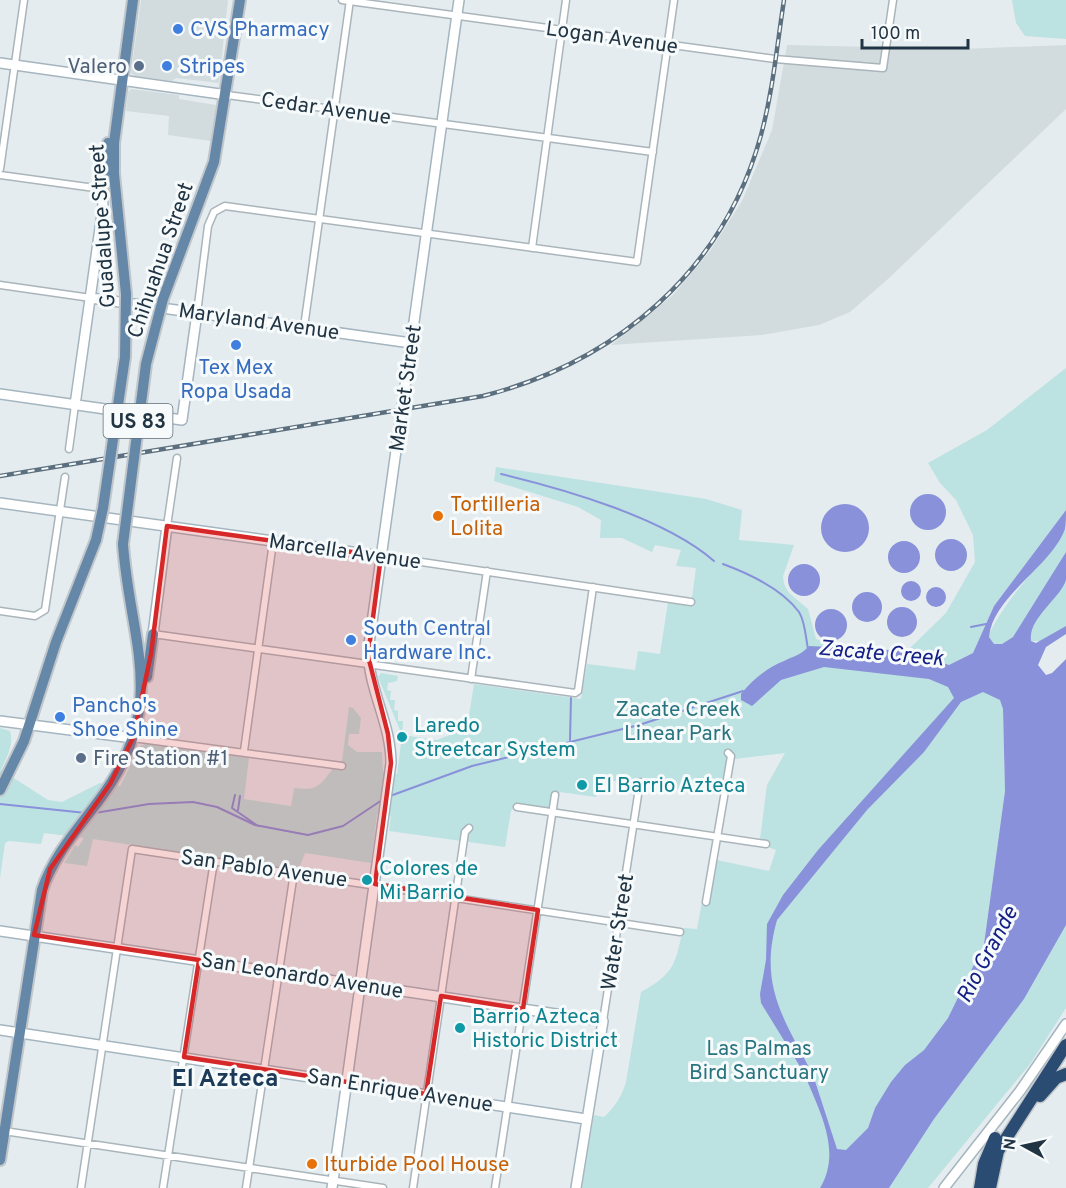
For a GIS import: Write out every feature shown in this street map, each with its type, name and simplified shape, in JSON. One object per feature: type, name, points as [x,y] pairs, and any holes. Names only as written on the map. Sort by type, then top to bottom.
[{"type":"highway","points":[[990,1188],[998,1150],[1058,1062],[1066,1045]]},
{"type":"highway","points":[[980,1188],[984,1164],[994,1140],[1058,1062]]},
{"type":"highway","points":[[1022,1113],[1033,1105],[1066,1068]]},
{"type":"main road","name":"Guadalupe Street","points":[[0,790],[29,725],[56,642],[96,540],[103,508],[125,357],[126,294],[114,174],[118,105],[133,0]]},
{"type":"main road","name":"Chihuahua Street","points":[[34,935],[46,880],[71,836],[110,784],[133,738],[141,706],[142,664],[127,595],[123,544],[146,364],[163,299],[206,190],[227,95],[240,0]]},
{"type":"main road","points":[[102,189],[109,141],[118,105]]},
{"type":"main road","points":[[141,706],[153,634]]},
{"type":"main road","name":"US 83","points":[[0,1160],[2,1131],[34,935]]},
{"type":"street","points":[[0,169],[24,0]]},
{"type":"street","name":"Logan Avenue","points":[[342,0],[775,59],[883,68],[893,0]]},
{"type":"street","name":"Market Street","points":[[333,1184],[390,773],[388,734],[369,665],[381,556],[459,0]]},
{"type":"street","points":[[532,248],[566,0]]},
{"type":"street","points":[[318,219],[637,262],[674,0]]},
{"type":"street","points":[[304,327],[350,1]]},
{"type":"street","name":"Cedar Avenue","points":[[0,63],[653,152]]},
{"type":"street","points":[[0,175],[102,189]]},
{"type":"street","name":"Guadalupe Street","points":[[69,449],[103,207],[102,189]]},
{"type":"street","name":"Chihuahua Street","points":[[75,405],[181,425],[208,226],[214,212],[223,207],[318,219]]},
{"type":"street","name":"Maryland Avenue","points":[[0,285],[411,343]]},
{"type":"street","points":[[0,394],[75,405]]},
{"type":"street","points":[[177,458],[153,634],[577,693],[593,587]]},
{"type":"street","points":[[0,611],[35,616],[42,614],[47,604],[65,477]]},
{"type":"street","name":"Marcella Avenue","points":[[0,503],[691,602]]},
{"type":"street","points":[[244,751],[273,542]]},
{"type":"street","points":[[471,679],[487,571]]},
{"type":"street","points":[[0,721],[244,751],[342,766]]},
{"type":"street","points":[[706,902],[729,755]]},
{"type":"street","name":"Water Street","points":[[576,1188],[640,782]]},
{"type":"street","points":[[495,1188],[555,795]]},
{"type":"street","points":[[517,807],[766,844]]},
{"type":"street","points":[[413,1188],[465,832],[469,828]]},
{"type":"street","name":"San Pablo Avenue","points":[[116,947],[132,849],[680,932]]},
{"type":"street","points":[[164,1188],[214,861]]},
{"type":"street","points":[[246,1188],[294,873]]},
{"type":"street","name":"San Leonardo Avenue","points":[[0,930],[603,1021]]},
{"type":"street","points":[[81,1188],[116,947]]},
{"type":"street","points":[[944,1188],[1020,1091],[1066,1024]]},
{"type":"street","name":"San Enrique Avenue","points":[[0,1030],[586,1119]]},
{"type":"street","points":[[2,1131],[250,1167],[333,1184],[383,1188]]},
{"type":"highlighted area","points":[[167,526],[381,556],[368,656],[388,734],[391,763],[375,884],[538,910],[523,1009],[441,996],[426,1094],[184,1057],[199,960],[34,935],[50,869],[110,784],[133,738],[151,654]]},
{"type":"shaded area","points":[[141,0],[228,0],[219,83],[176,78],[172,81],[135,76],[131,73]]},
{"type":"shaded area","points":[[787,45],[963,49],[1066,45],[1066,109],[888,279],[850,312],[819,325],[762,335],[611,345],[673,295],[710,251],[742,201],[772,130]]},
{"type":"shaded area","points":[[131,89],[179,95],[179,99],[216,105],[211,141],[168,135],[169,116],[126,111],[128,92]]},
{"type":"green space","points":[[1012,0],[1066,0],[1066,39],[1025,36],[1016,23]]},
{"type":"green space","points":[[1066,368],[1066,510],[994,606],[973,653],[950,665],[1001,700],[1003,709],[1005,791],[984,944],[948,1018],[924,1050],[905,1065],[875,1108],[868,1128],[820,1188],[582,1188],[594,1115],[604,1117],[608,1113],[620,1097],[626,1082],[641,992],[652,986],[672,966],[683,928],[697,929],[702,902],[708,903],[717,860],[769,871],[776,850],[768,847],[768,841],[760,839],[767,785],[785,753],[734,759],[727,796],[599,779],[596,797],[560,792],[559,796],[553,795],[550,809],[516,805],[511,811],[505,847],[389,831],[391,816],[377,814],[371,863],[305,853],[298,871],[93,839],[87,866],[64,863],[75,845],[78,847],[84,838],[44,833],[41,844],[9,841],[5,843],[0,878],[0,728],[10,731],[11,736],[9,751],[1,770],[48,800],[62,802],[100,783],[120,786],[140,746],[148,743],[249,758],[244,799],[291,806],[294,788],[313,788],[321,783],[333,768],[341,769],[349,707],[353,708],[361,718],[359,734],[349,734],[348,745],[357,752],[382,752],[383,772],[397,774],[402,735],[437,740],[467,728],[474,684],[581,699],[587,664],[635,670],[638,651],[660,654],[668,602],[691,605],[696,568],[676,566],[681,550],[655,545],[652,552],[622,538],[600,538],[601,520],[578,507],[494,481],[496,467],[706,499],[742,510],[739,540],[794,545],[783,576],[784,584],[789,593],[808,609],[816,639],[831,645],[907,651],[946,613],[975,562],[973,535],[956,500],[940,483],[928,463],[987,430]]},
{"type":"green space","points":[[1066,528],[1066,552],[1024,622],[1013,637],[1002,644],[994,644],[989,637],[998,618]]},
{"type":"green space","points":[[1066,581],[1066,626],[1045,641],[1031,641],[1031,634],[1038,617]]},
{"type":"green space","points":[[381,673],[398,676],[397,681],[388,683],[387,690],[391,691],[390,700],[395,700],[394,710],[398,711],[398,721],[403,721],[402,735],[378,677]]},
{"type":"green space","points":[[1066,925],[1066,1008],[1030,1064],[928,1188],[889,1188],[934,1119],[1024,999]]},
{"type":"water","points":[[928,494],[941,499],[946,512],[941,525],[928,530],[915,525],[910,512],[915,499]]},
{"type":"water","points":[[840,504],[850,504],[862,511],[869,523],[869,533],[862,545],[850,552],[840,552],[825,541],[821,533],[821,523],[832,508]]},
{"type":"water","name":"Rio Grande","points":[[1066,510],[1065,529],[1058,543],[1001,608],[993,622],[989,637],[994,644],[1002,644],[1013,637],[1066,552],[1066,580],[1034,624],[1031,641],[1036,643],[1066,626],[1066,634],[1046,647],[1038,665],[1046,675],[1052,673],[1066,659],[1066,925],[1024,999],[934,1119],[889,1188],[820,1188],[829,1160],[829,1146],[822,1118],[806,1078],[813,1075],[837,1149],[846,1150],[868,1128],[875,1108],[891,1082],[905,1065],[924,1050],[948,1018],[984,944],[1005,791],[1003,709],[1000,700],[983,692],[961,702],[924,752],[867,810],[777,920],[772,943],[772,981],[783,1016],[811,1071],[804,1073],[761,1003],[767,924],[783,895],[818,850],[954,698],[948,687],[929,679],[824,667],[781,680],[752,706],[741,700],[741,694],[766,671],[809,646],[907,651],[949,665],[973,653],[994,606]]},
{"type":"water","points":[[951,539],[963,543],[967,555],[963,567],[951,571],[939,567],[935,555],[939,543]]},
{"type":"water","points":[[904,541],[916,545],[920,557],[916,569],[904,573],[892,569],[888,557],[892,545]]},
{"type":"water","points":[[804,564],[816,568],[820,580],[816,592],[804,596],[792,592],[788,580],[792,568]]},
{"type":"water","points":[[907,581],[915,581],[921,587],[921,595],[915,601],[907,601],[901,595],[901,587]]},
{"type":"water","points":[[932,587],[940,587],[946,593],[946,601],[940,607],[932,607],[926,601],[926,593]]},
{"type":"water","points":[[867,592],[878,596],[882,607],[878,618],[867,622],[856,618],[852,607],[856,596]]},
{"type":"water","points":[[902,607],[913,611],[917,622],[913,633],[902,637],[891,633],[887,622],[891,611]]},
{"type":"water","points":[[831,609],[843,613],[847,625],[843,637],[831,641],[819,637],[815,625],[819,613]]},
{"type":"waterway","points":[[501,474],[613,507],[669,531],[714,561]]},
{"type":"waterway","points":[[723,564],[765,583],[784,596],[799,612],[803,620],[808,649]]},
{"type":"waterway","points":[[971,627],[986,624]]},
{"type":"waterway","name":"Zacate Creek","points":[[390,796],[472,766],[639,725],[743,691]]},
{"type":"waterway","points":[[570,740],[571,698]]},
{"type":"waterway","points":[[235,795],[232,808],[258,826]]},
{"type":"waterway","points":[[238,810],[240,796]]},
{"type":"waterway","name":"Zacate Creek","points":[[95,813],[149,804],[193,802],[217,807],[255,825],[308,835],[343,826],[382,800]]},
{"type":"waterway","name":"Zacate Creek","points":[[0,804],[86,813]]},
{"type":"railway","points":[[0,476],[483,396],[532,381],[577,360],[620,334],[658,304],[692,268],[721,228],[744,184],[765,118],[784,0]]},
{"type":"place","name":"CVS Pharmacy","points":[[178,29]]},
{"type":"place","name":"Valero","points":[[139,66]]},
{"type":"place","name":"Stripes","points":[[167,66]]},
{"type":"place","name":"Tex Mex Ropa Usada","points":[[236,345]]},
{"type":"place","name":"Tortilleria Lolita","points":[[438,516]]},
{"type":"place","name":"South Central Hardware Inc.","points":[[351,640]]},
{"type":"place","name":"Pancho's Shoe Shine","points":[[60,717]]},
{"type":"place","name":"Laredo Streetcar System","points":[[402,737]]},
{"type":"place","name":"Fire Station #1","points":[[81,758]]},
{"type":"place","name":"El Barrio Azteca","points":[[582,785]]},
{"type":"place","name":"Colores de Mi Barrio","points":[[367,880]]},
{"type":"place","name":"Barrio Azteca Historic District","points":[[460,1028]]},
{"type":"place","name":"Iturbide Pool House","points":[[312,1164]]},
{"type":"district","name":"El Azteca","points":[[225,1078]]},
{"type":"park label","name":"Zacate Creek Linear Park","points":[[678,721]]},
{"type":"park label","name":"Las Palmas Bird Sanctuary","points":[[759,1060]]}]
